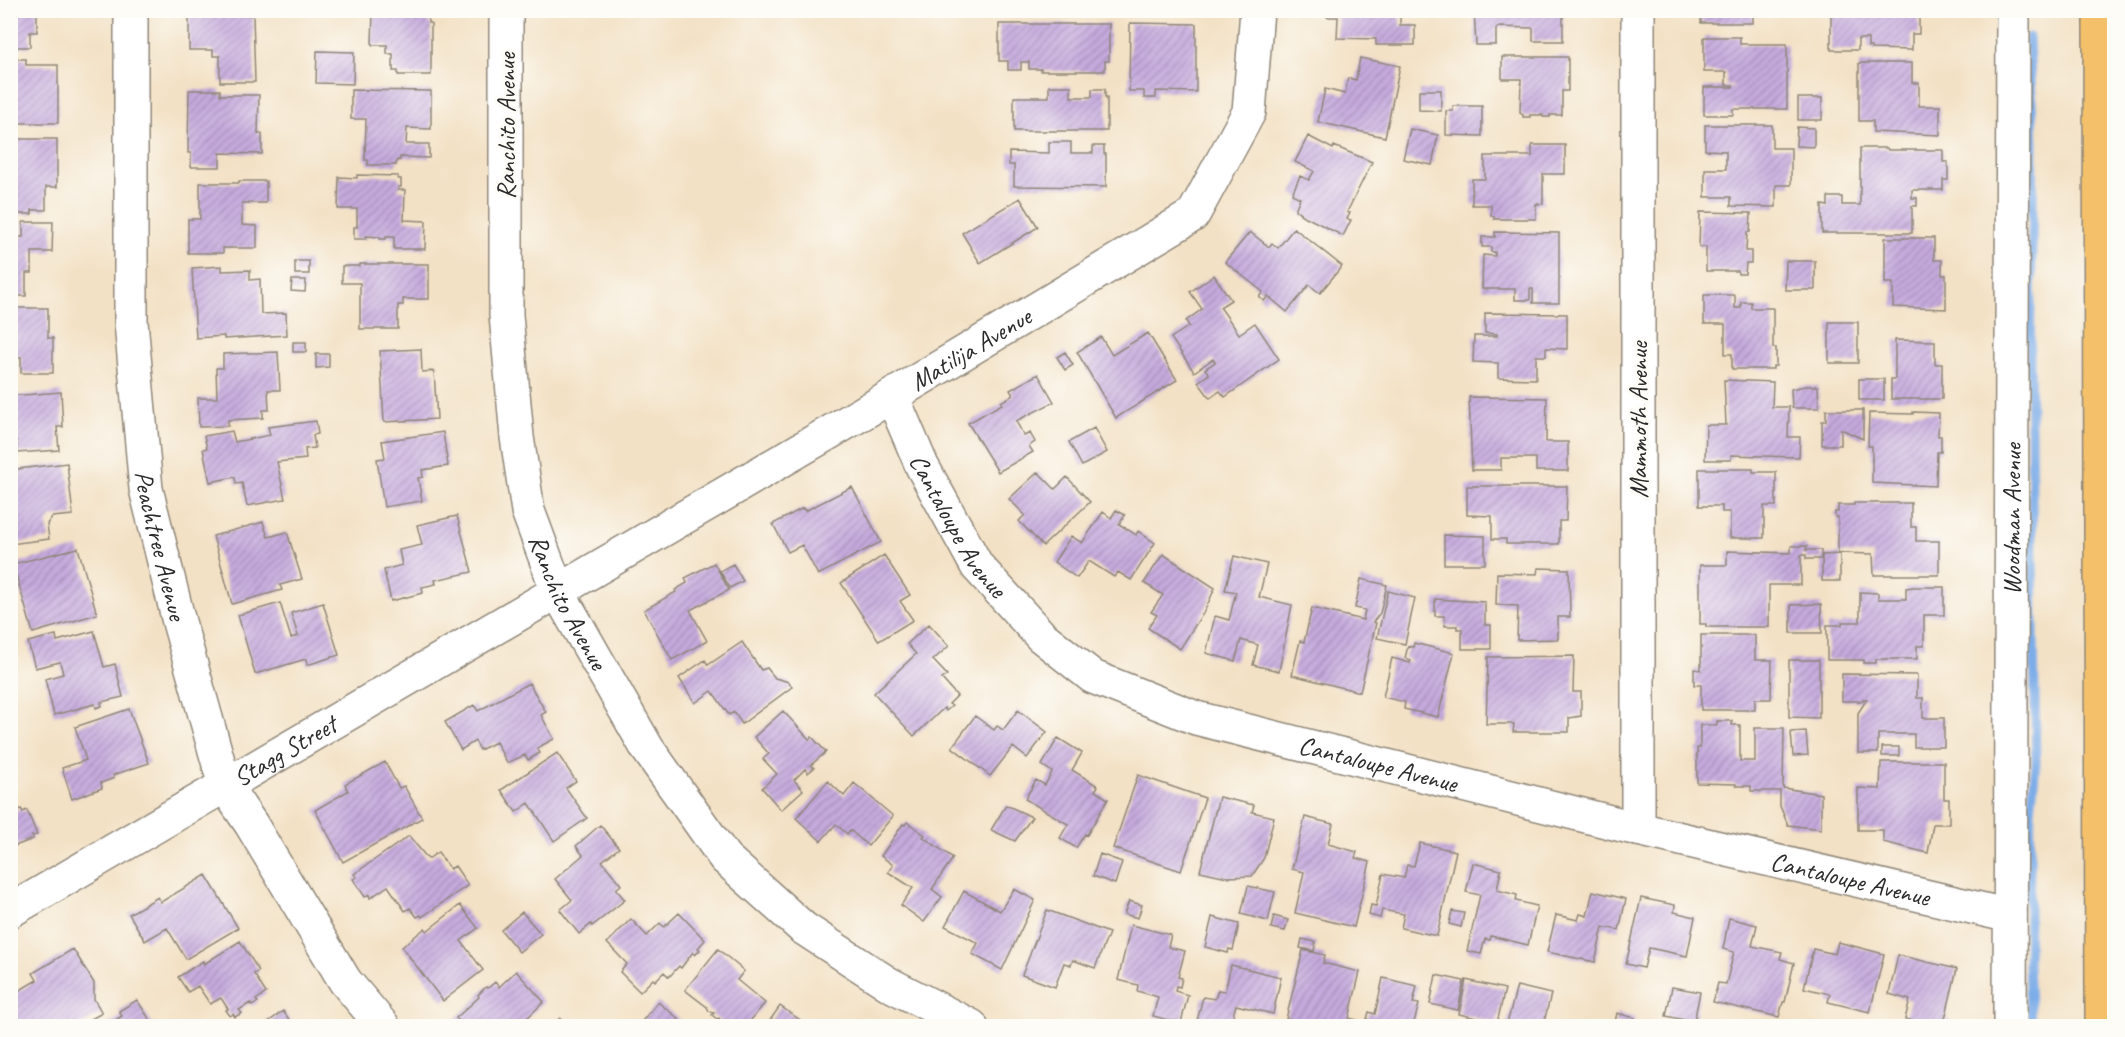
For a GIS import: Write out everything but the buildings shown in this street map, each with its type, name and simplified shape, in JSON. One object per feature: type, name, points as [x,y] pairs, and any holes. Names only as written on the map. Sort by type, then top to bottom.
[{"type":"main road","points":[[2100,10],[2107,124],[2102,1026]]},
{"type":"street","name":"Peachtree Avenue","points":[[131,10],[131,322],[146,489],[179,622],[225,786],[251,824],[345,981],[383,1026]]},
{"type":"street","name":"Ranchito Avenue","points":[[506,10],[506,315],[517,437],[528,511],[558,592],[647,748],[725,858],[803,928],[889,984],[971,1026]]},
{"type":"street","name":"Matilija Avenue","points":[[558,592],[892,396],[1193,215],[1249,112],[1257,10]]},
{"type":"street","name":"Mammoth Avenue","points":[[1638,10],[1638,829]]},
{"type":"street","name":"Woodman Avenue","points":[[2010,1026],[2013,10]]},
{"type":"street","name":"Cantaloupe Avenue","points":[[892,396],[922,466],[978,566],[1041,636],[1093,677],[1196,718],[1638,829],[2010,916]]},
{"type":"street","name":"Stagg Street","points":[[10,911],[558,592]]},
{"type":"waterway","points":[[2029,37],[2034,145],[2030,358],[2036,763],[2031,812],[2028,964],[2031,1026]]}]
